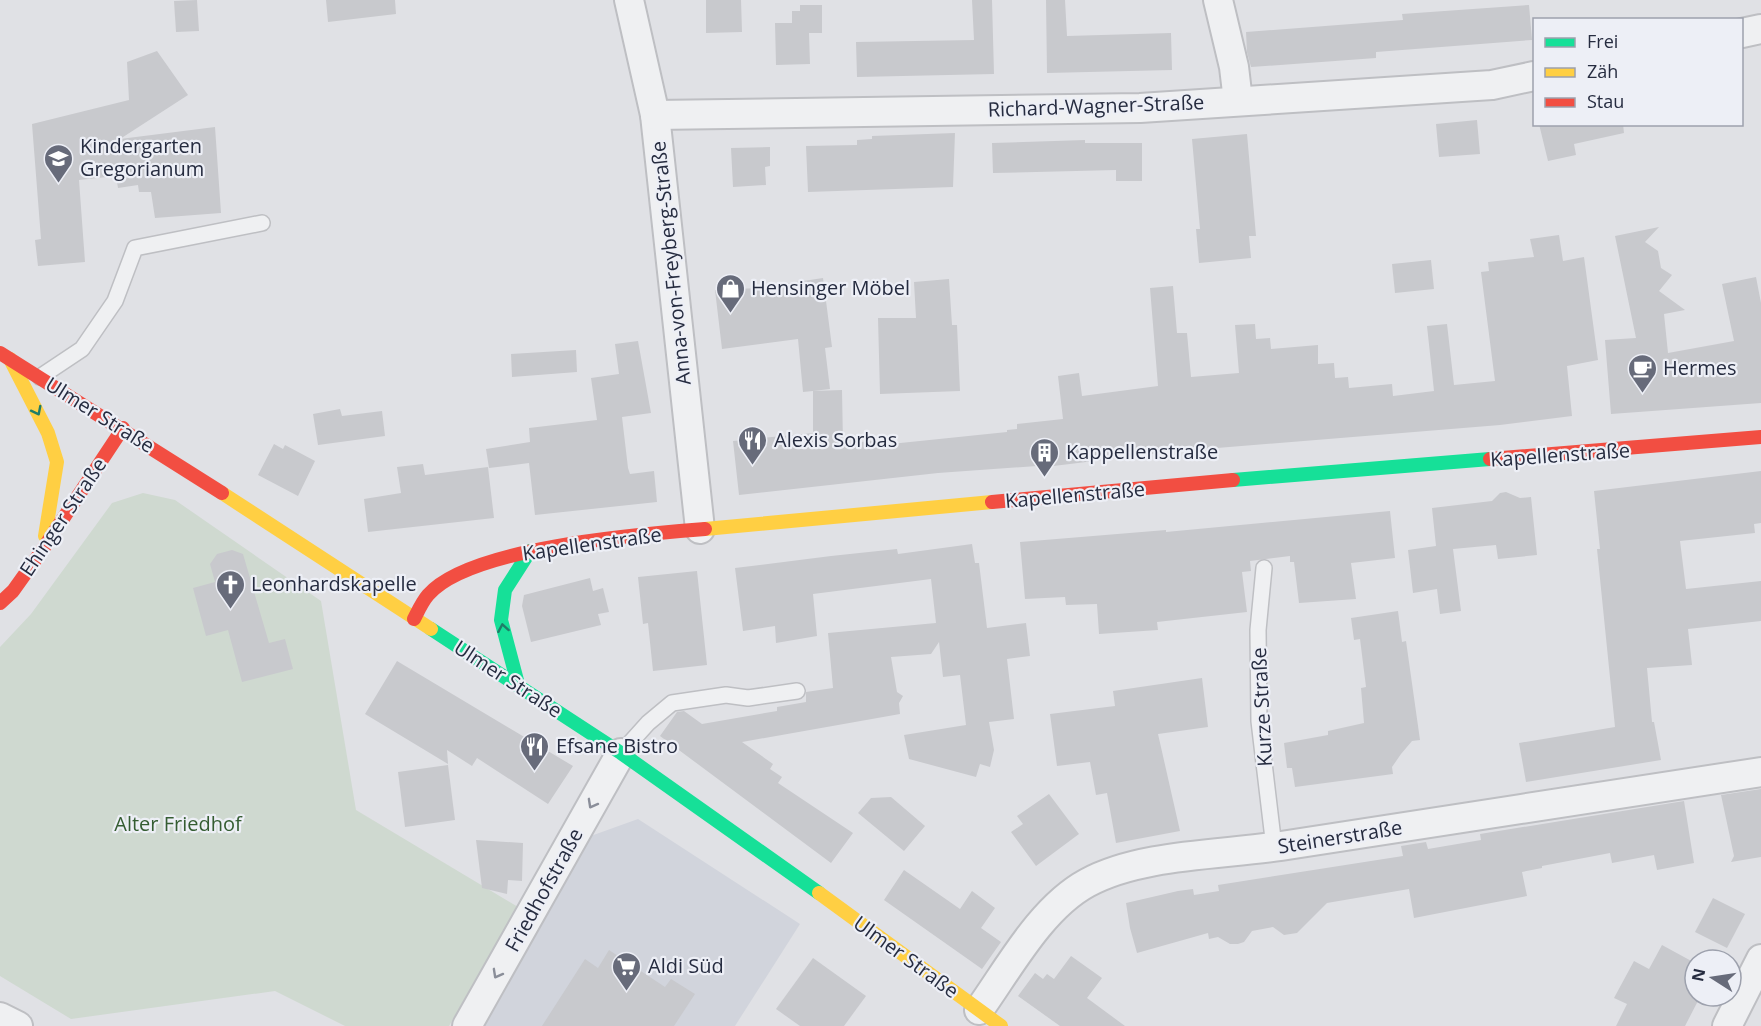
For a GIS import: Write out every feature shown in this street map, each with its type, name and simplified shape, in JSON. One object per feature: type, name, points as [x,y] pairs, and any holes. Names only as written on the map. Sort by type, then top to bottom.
[{"type":"main road","name":"Ulmer Straße","points":[[5,356],[123,428],[621,753],[738,834],[990,1018]]},
{"type":"main road","points":[[5,356],[48,433],[57,462],[52,505],[42,549]]},
{"type":"main road","name":"Ehinger Straße","points":[[0,603],[13,591],[123,428]]},
{"type":"main road","name":"Kapellenstraße","points":[[414,619],[428,595],[446,581],[489,563],[530,551],[700,529],[1257,478],[1761,437]]},
{"type":"main road","points":[[518,684],[501,620],[505,590],[530,551]]},
{"type":"street","name":"Anna-von-Freyberg-Straße","points":[[629,0],[655,115],[700,529]]},
{"type":"street","points":[[1218,0],[1234,67],[1238,100]]},
{"type":"street","points":[[1743,33],[1761,29]]},
{"type":"street","name":"Richard-Wagner-Straße","points":[[655,115],[1140,108],[1492,85],[1533,76]]},
{"type":"street","name":"Friedhofstraße","points":[[467,1026],[621,753]]},
{"type":"street","name":"Steinerstraße","points":[[990,1018],[1050,911],[1066,896],[1087,883],[1129,866],[1274,847],[1761,772]]},
{"type":"street","points":[[1727,1026],[1761,958]]},
{"type":"street","points":[[0,1017],[18,1026]]},
{"type":"lane","points":[[40,377],[82,349],[115,301],[135,248],[262,223]]},
{"type":"lane","name":"Kurze Straße","points":[[1264,568],[1258,630],[1259,721],[1274,847]]},
{"type":"lane","points":[[621,753],[648,723],[672,702],[726,696],[748,698],[797,691]]},
{"type":"shaded area","points":[[638,819],[800,924],[735,1026],[479,1026],[588,837]]},
{"type":"green space","name":"Alter Friedhof","points":[[143,493],[175,500],[321,601],[356,810],[518,907],[449,1026],[345,1026],[275,991],[71,1019],[0,976],[0,647],[31,614],[112,503]]},
{"type":"building","points":[[197,0],[199,31],[176,32],[174,1]]},
{"type":"building","points":[[326,0],[395,0],[396,14],[328,22]]},
{"type":"building","points":[[706,0],[741,0],[742,32],[706,33]]},
{"type":"building","points":[[972,0],[992,0],[994,74],[857,77],[856,42],[974,40]]},
{"type":"building","points":[[1046,0],[1065,0],[1067,36],[1171,33],[1172,70],[1047,73]]},
{"type":"building","points":[[800,5],[822,5],[822,33],[809,33],[810,64],[776,65],[775,23],[792,23],[792,11],[800,11]]},
{"type":"building","points":[[1529,5],[1532,40],[1376,52],[1376,58],[1251,67],[1247,52],[1246,32],[1403,20],[1402,14]]},
{"type":"building","points":[[157,51],[188,95],[120,139],[215,127],[221,213],[155,218],[151,192],[139,192],[138,185],[118,188],[116,176],[79,180],[85,262],[38,266],[35,240],[41,239],[32,124],[129,100],[127,62]]},
{"type":"building","points":[[1477,120],[1480,154],[1439,157],[1436,124]]},
{"type":"building","points":[[1539,126],[1623,126],[1624,133],[1574,144],[1576,155],[1548,161]]},
{"type":"building","points":[[955,133],[953,187],[808,192],[806,146],[857,145],[857,140],[872,139],[872,136]]},
{"type":"building","points":[[1247,134],[1256,236],[1249,236],[1251,258],[1199,263],[1196,229],[1200,229],[1192,139]]},
{"type":"building","points":[[1085,140],[1085,143],[1142,143],[1142,181],[1116,181],[1116,170],[993,173],[992,143]]},
{"type":"building","points":[[770,147],[770,166],[765,167],[766,185],[733,187],[731,148]]},
{"type":"building","points":[[1659,227],[1645,242],[1658,251],[1661,268],[1672,275],[1659,291],[1685,310],[1664,314],[1668,353],[1734,341],[1722,284],[1756,277],[1761,303],[1761,403],[1611,414],[1605,340],[1636,338],[1615,236]]},
{"type":"building","points":[[1559,235],[1563,261],[1584,257],[1598,360],[1567,366],[1572,416],[1500,425],[1168,452],[1037,468],[1037,466],[938,473],[739,495],[733,441],[813,433],[813,391],[842,390],[843,444],[880,440],[881,445],[1007,432],[1007,430],[1017,429],[1017,424],[1063,419],[1058,376],[1079,373],[1082,396],[1158,386],[1150,288],[1173,286],[1177,333],[1187,333],[1191,377],[1239,373],[1235,325],[1255,324],[1256,339],[1270,338],[1271,349],[1318,345],[1318,364],[1334,363],[1335,378],[1348,377],[1349,388],[1392,384],[1393,396],[1434,391],[1427,326],[1447,324],[1454,385],[1495,381],[1481,272],[1489,271],[1488,262],[1534,257],[1530,239]]},
{"type":"building","points":[[1431,260],[1434,289],[1395,293],[1392,264]]},
{"type":"building","points":[[823,278],[832,347],[825,348],[830,389],[803,392],[798,339],[722,349],[715,290],[778,287],[777,285]]},
{"type":"building","points":[[949,279],[952,325],[957,325],[960,391],[880,394],[878,318],[916,318],[914,282]]},
{"type":"building","points":[[638,341],[651,413],[622,417],[628,468],[630,474],[654,471],[657,502],[535,515],[529,463],[489,468],[486,449],[530,442],[529,428],[597,420],[591,378],[619,374],[615,344]]},
{"type":"building","points":[[576,350],[577,372],[512,377],[511,354]]},
{"type":"building","points":[[340,409],[342,416],[382,411],[385,436],[318,445],[313,414]]},
{"type":"building","points":[[274,444],[283,449],[285,445],[315,461],[298,496],[258,475]]},
{"type":"building","points":[[423,464],[425,475],[488,467],[494,518],[368,532],[364,499],[401,493],[397,467]]},
{"type":"building","points":[[1761,471],[1761,523],[1754,524],[1755,533],[1680,541],[1686,589],[1761,581],[1761,621],[1688,629],[1692,665],[1647,668],[1652,722],[1654,722],[1661,760],[1526,782],[1519,743],[1615,727],[1597,549],[1600,549],[1594,491]]},
{"type":"building","points":[[1506,492],[1520,498],[1531,497],[1537,555],[1498,559],[1496,545],[1453,549],[1461,611],[1440,614],[1437,589],[1413,593],[1408,550],[1436,546],[1432,508],[1492,501],[1500,493]]},
{"type":"building","points":[[1390,511],[1395,558],[1351,563],[1356,599],[1299,603],[1294,562],[1290,562],[1290,556],[1250,561],[1251,571],[1242,572],[1247,612],[1157,622],[1158,630],[1099,634],[1097,604],[1066,605],[1065,597],[1025,599],[1020,542],[1166,530],[1166,532]]},
{"type":"building","points":[[972,544],[975,563],[979,563],[987,628],[1026,623],[1030,656],[1007,659],[1014,719],[989,722],[994,750],[990,767],[980,764],[976,777],[909,759],[904,735],[966,725],[960,675],[943,677],[939,642],[931,654],[891,657],[897,692],[903,696],[899,703],[900,714],[742,742],[773,764],[770,769],[782,777],[778,783],[853,833],[831,863],[660,736],[677,712],[684,711],[702,724],[777,711],[777,707],[806,702],[806,692],[833,688],[828,633],[936,623],[931,579],[813,594],[817,636],[776,643],[775,626],[743,631],[735,568],[897,549],[898,554]]},
{"type":"building","name":"Leonhardskapelle","points":[[232,550],[243,554],[269,643],[285,639],[293,669],[242,682],[228,630],[206,636],[193,588],[215,582],[210,564],[217,554]]},
{"type":"building","points":[[697,571],[707,665],[653,671],[648,623],[643,624],[638,577]]},
{"type":"building","points":[[590,578],[593,591],[603,588],[609,612],[598,614],[601,625],[531,642],[522,606],[524,595]]},
{"type":"building","points":[[1398,611],[1402,642],[1406,641],[1420,740],[1412,741],[1401,754],[1392,767],[1393,774],[1295,787],[1292,768],[1287,768],[1284,743],[1328,735],[1328,731],[1364,723],[1361,688],[1366,687],[1360,639],[1354,640],[1351,618]]},
{"type":"building","points":[[397,661],[573,766],[548,804],[477,758],[472,766],[447,750],[448,764],[365,714]]},
{"type":"building","points":[[1202,678],[1208,727],[1158,734],[1180,831],[1116,843],[1107,793],[1096,795],[1090,762],[1057,766],[1050,714],[1115,706],[1113,691]]},
{"type":"building","points":[[448,765],[455,820],[405,827],[398,772]]},
{"type":"building","points":[[1761,789],[1761,857],[1731,862],[1734,856],[1721,795]]},
{"type":"building","points":[[1049,794],[1079,834],[1036,866],[1011,832],[1023,824],[1017,816]]},
{"type":"building","points":[[891,797],[925,826],[904,851],[858,813],[871,798]]},
{"type":"building","points":[[1684,801],[1694,863],[1657,870],[1654,855],[1612,863],[1610,853],[1542,866],[1542,868],[1522,872],[1527,896],[1414,918],[1409,889],[1327,903],[1297,933],[1284,935],[1273,927],[1252,931],[1244,942],[1238,944],[1230,944],[1218,937],[1209,939],[1208,933],[1137,953],[1130,928],[1126,903],[1178,891],[1193,889],[1194,895],[1219,891],[1218,885],[1403,856],[1401,846],[1426,842],[1428,849],[1481,840],[1480,834]]},
{"type":"building","points":[[476,840],[523,843],[522,881],[508,880],[507,894],[482,888]]},
{"type":"building","points":[[904,870],[960,909],[972,891],[995,908],[981,928],[1001,942],[982,969],[884,900]]},
{"type":"building","points":[[1713,898],[1745,914],[1727,948],[1695,932]]},
{"type":"building","points":[[1662,945],[1683,956],[1683,1008],[1694,1008],[1685,1026],[1616,1026],[1627,1004],[1614,998],[1634,961],[1649,969]]},
{"type":"building","name":"Aldi Süd","points":[[609,950],[665,987],[671,979],[695,994],[674,1026],[542,1026],[585,959],[598,968]]},
{"type":"building","points":[[1071,956],[1102,978],[1087,998],[1125,1026],[1060,1026],[1018,996],[1035,973],[1043,979],[1047,974],[1054,979]]},
{"type":"building","points":[[813,958],[866,996],[844,1026],[800,1026],[776,1009]]},
{"type":"traffic: fast","points":[[1233,480],[1490,459]]},
{"type":"traffic: fast","points":[[518,684],[501,620],[505,590],[530,551]]},
{"type":"traffic: fast","points":[[431,629],[621,753],[819,893]]},
{"type":"traffic: slow","points":[[10,359],[48,433],[57,462],[45,536]]},
{"type":"traffic: slow","points":[[222,493],[431,629]]},
{"type":"traffic: slow","points":[[705,529],[992,502]]},
{"type":"traffic: slow","points":[[819,893],[1001,1026]]},
{"type":"traffic: jam","points":[[0,353],[222,493]]},
{"type":"traffic: jam","points":[[0,603],[13,591],[43,549],[123,428]]},
{"type":"traffic: jam","points":[[1490,459],[1761,437]]},
{"type":"traffic: jam","points":[[992,502],[1233,480]]},
{"type":"traffic: jam","points":[[414,619],[428,595],[449,579],[480,565],[517,554],[600,539],[705,529]]},
{"type":"place","name":"Kindergarten Gregorianum","points":[[59,184]]},
{"type":"place","name":"Hensinger Möbel","points":[[730,314]]},
{"type":"place","name":"Hermes","points":[[1642,394]]},
{"type":"place","name":"Alexis Sorbas","points":[[753,466]]},
{"type":"place","name":"Kappellenstraße","points":[[1045,478]]},
{"type":"place","name":"Leonhardskapelle","points":[[230,610]]},
{"type":"place","name":"Efsane Bistro","points":[[535,772]]},
{"type":"place","name":"Aldi Süd","points":[[627,992]]}]
